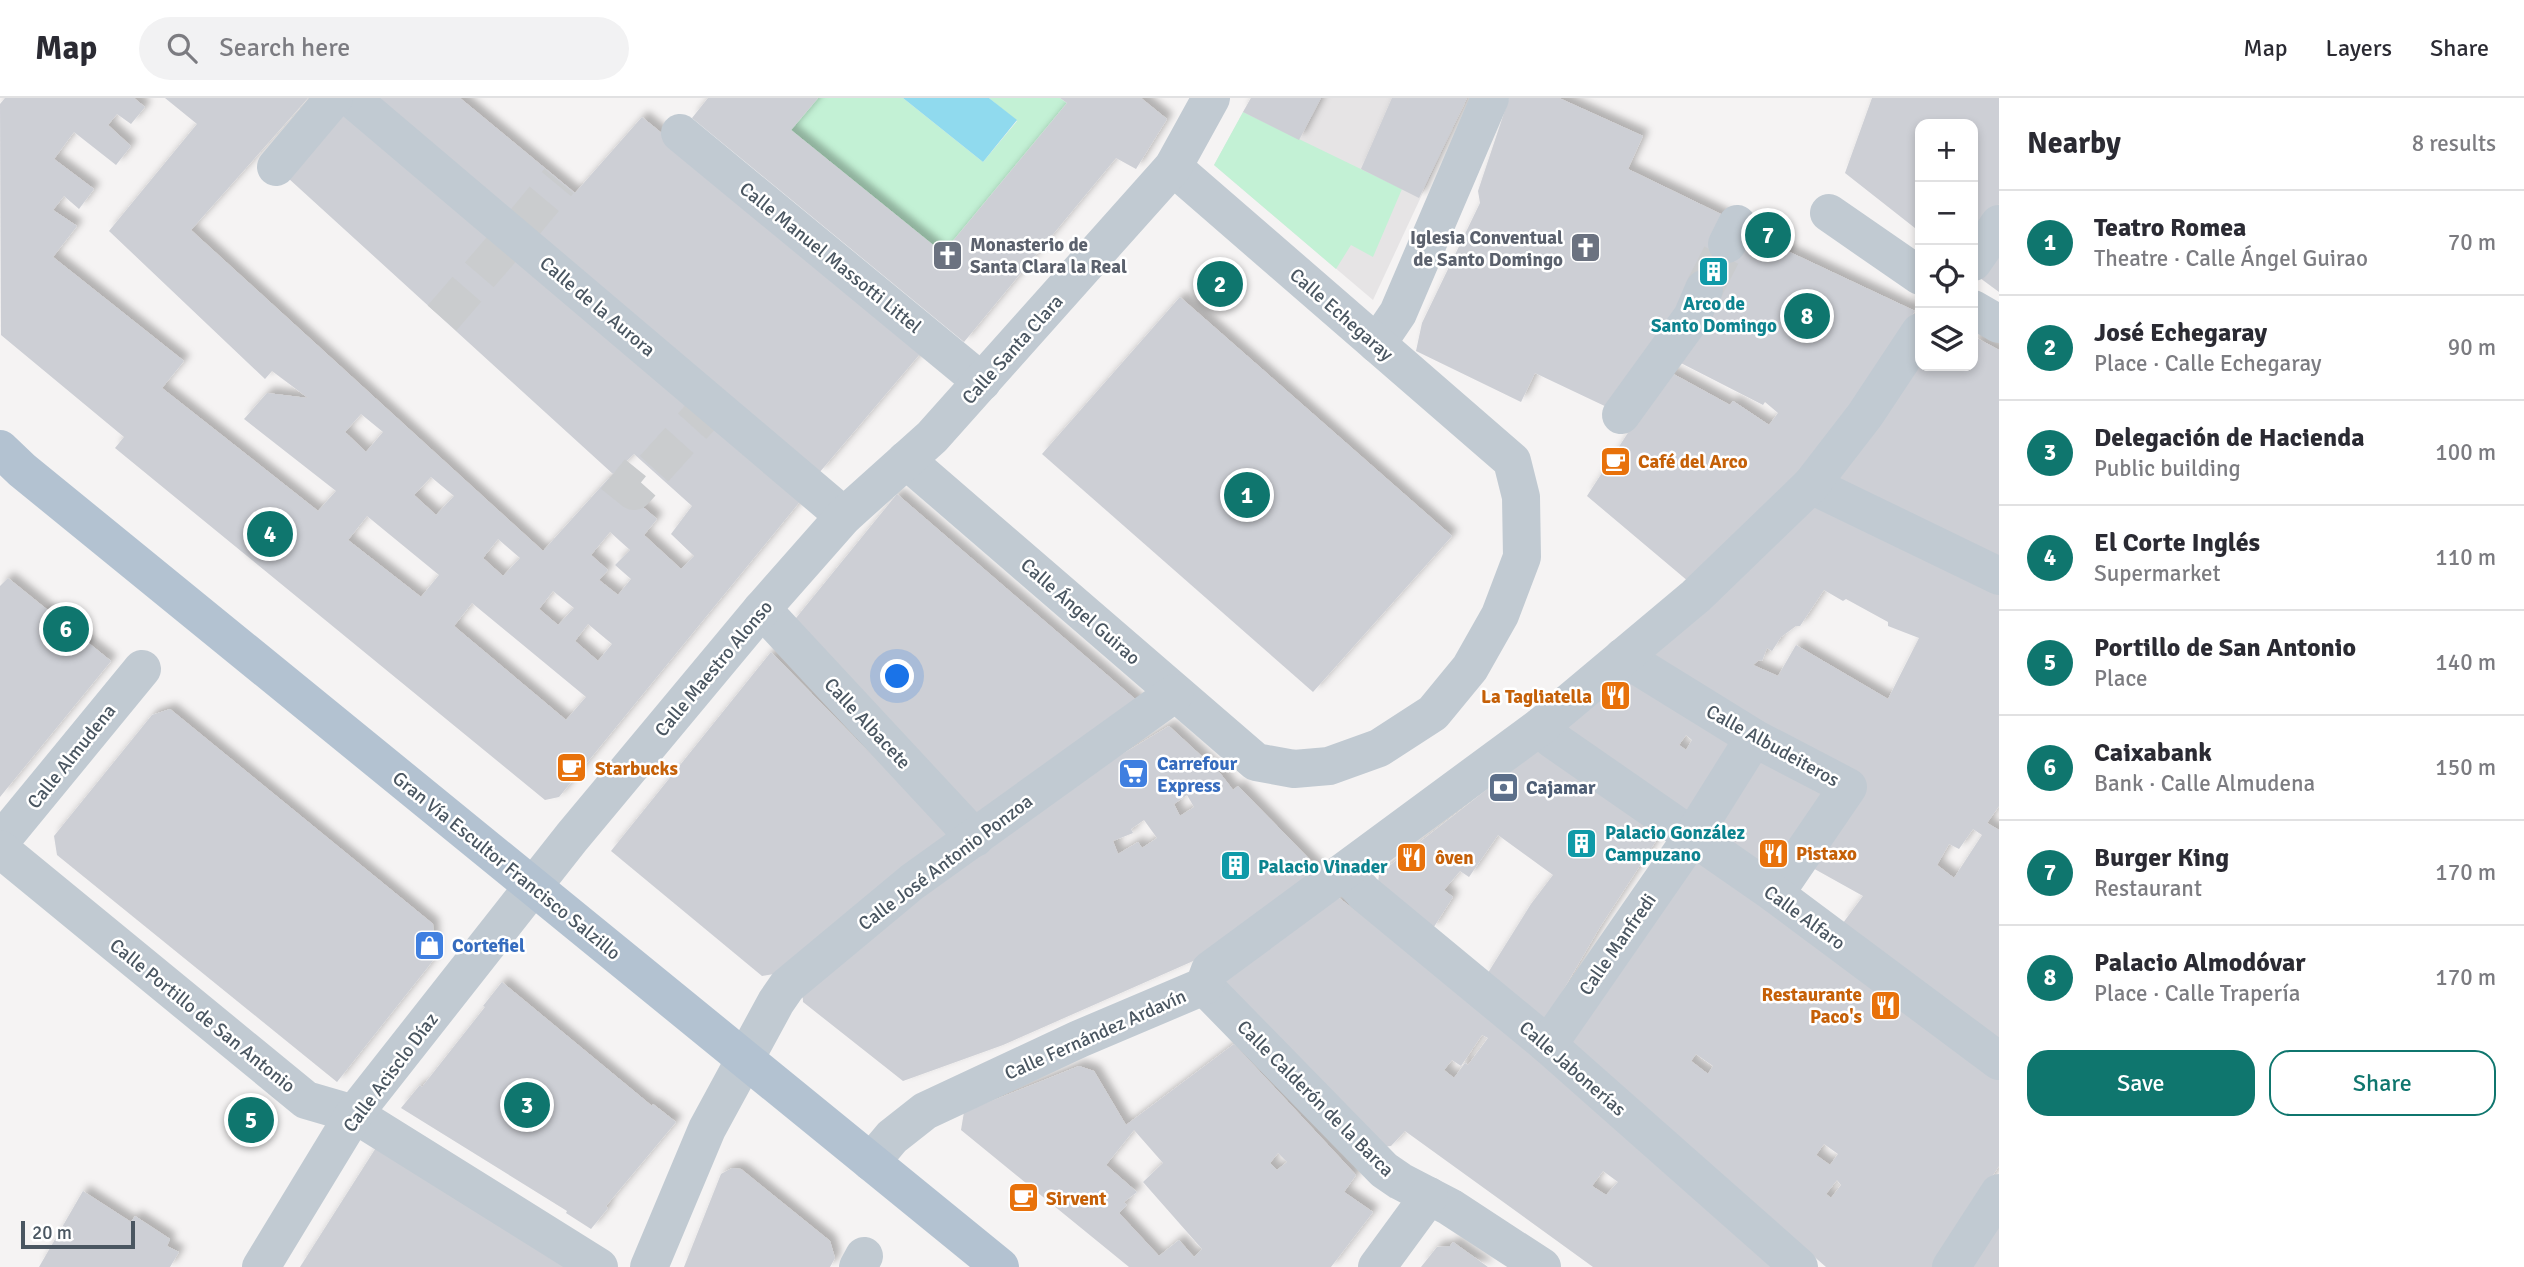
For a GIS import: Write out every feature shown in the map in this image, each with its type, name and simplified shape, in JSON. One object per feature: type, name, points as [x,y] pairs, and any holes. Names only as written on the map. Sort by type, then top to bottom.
[{"type":"main road","name":"Gran Vía Escultor Francisco Salzillo","points":[[5,456],[1000,1267]]},
{"type":"street","points":[[276,167],[334,98]]},
{"type":"street","name":"Calle de la Aurora","points":[[351,98],[709,407],[844,516]]},
{"type":"street","name":"Calle Santa Clara","points":[[906,460],[932,437],[982,382],[1172,167],[1211,98]]},
{"type":"street","points":[[1377,344],[1398,313],[1490,98]]},
{"type":"street","name":"Calle Manuel Massotti Littel","points":[[680,133],[982,382]]},
{"type":"street","name":"Calle Echegaray","points":[[1172,167],[1512,461],[1521,497],[1522,557],[1494,626],[1470,668],[1433,713],[1378,748],[1329,766],[1294,769],[1256,762]]},
{"type":"street","points":[[1829,213],[1915,273]]},
{"type":"street","points":[[1978,255],[1999,224]]},
{"type":"street","points":[[1621,415],[1692,317],[1704,289]]},
{"type":"street","points":[[1978,312],[1999,324]]},
{"type":"street","name":"Calle Fernández Ardavín","points":[[871,1162],[892,1137],[925,1111],[1079,1039],[1204,986],[1210,970],[1541,726],[1696,596],[1811,485],[1865,415],[1915,340]]},
{"type":"street","name":"Calle Maestro Alonso","points":[[533,887],[762,609],[844,516],[906,460]]},
{"type":"street","name":"Calle Ángel Guirao","points":[[906,460],[1256,762]]},
{"type":"street","points":[[1811,485],[1999,576]]},
{"type":"street","name":"Calle Albacete","points":[[762,609],[975,838]]},
{"type":"street","name":"Calle Albudeiteros","points":[[1623,657],[1754,738],[1848,787],[1775,894]]},
{"type":"street","name":"Calle Almudena","points":[[0,842],[142,669]]},
{"type":"street","name":"Calle José Antonio Ponzoa","points":[[649,1267],[707,1129],[776,1002],[799,974],[912,882],[1175,693]]},
{"type":"street","name":"Calle Alfaro","points":[[1541,726],[1552,738],[1775,894],[1999,1061]]},
{"type":"street","name":"Calle Manfredi","points":[[1548,1045],[1692,837],[1754,738]]},
{"type":"street","name":"Calle Portillo de San Antonio","points":[[0,849],[306,1100],[354,1114],[599,1267]]},
{"type":"street","name":"Calle Jabonerías","points":[[1345,872],[1364,893],[1548,1045],[1799,1267]]},
{"type":"street","name":"Calle Acisclo Díaz","points":[[261,1267],[354,1114],[533,887]]},
{"type":"street","name":"Calle Calderón de la Barca","points":[[1204,986],[1384,1170],[1450,1207],[1542,1267]]},
{"type":"street","points":[[1951,1267],[1999,1193]]},
{"type":"street","points":[[1377,1267],[1429,1196]]},
{"type":"shaded area","points":[[1251,98],[1467,98],[1373,300],[1214,165]]},
{"type":"green space","points":[[818,98],[903,98],[983,162],[1017,121],[989,98],[1060,98],[1067,103],[943,253],[791,130]]},
{"type":"green space","points":[[1243,112],[1402,189],[1373,257],[1351,245],[1336,269],[1214,165]]},
{"type":"water","points":[[903,98],[989,98],[1017,120],[983,162]]},
{"type":"building","points":[[5,98],[134,98],[145,107],[131,124],[117,114],[108,125],[131,146],[116,165],[74,132],[54,159],[94,189],[79,209],[64,196],[53,210],[77,226],[53,257],[184,361],[162,388],[318,511],[336,491],[244,419],[267,393],[308,398],[272,371],[265,379],[109,231],[197,124],[165,98],[308,98],[191,230],[543,551],[609,478],[657,519],[644,535],[681,569],[694,556],[671,534],[692,506],[634,454],[613,474],[288,178],[345,110],[802,499],[559,797],[545,800],[115,448],[124,437],[1,335],[0,104]],"holes":[[[361,414],[383,432],[366,452],[345,432]],[[431,477],[454,496],[436,515],[414,495]],[[367,516],[439,575],[421,597],[348,540]],[[610,532],[630,550],[615,565],[631,579],[618,595],[599,580],[608,570],[591,555]],[[498,539],[520,558],[503,576],[483,558]],[[553,591],[574,608],[558,625],[539,609]],[[472,603],[586,697],[566,720],[454,626]],[[588,624],[612,644],[598,661],[575,641]]]},
{"type":"building","points":[[365,98],[460,98],[575,193],[642,117],[925,348],[819,473]]},
{"type":"building","name":"Monasterio de Santa Clara la Real","points":[[708,98],[818,98],[791,130],[943,253],[1067,103],[1060,98],[1141,98],[1167,119],[1136,169],[1116,158],[964,342],[692,118]]},
{"type":"building","points":[[1251,98],[1321,98],[1299,140],[1243,112]]},
{"type":"building","points":[[1392,98],[1467,98],[1419,198],[1361,169]]},
{"type":"building","points":[[1509,98],[1559,98],[1643,136],[1628,169],[1729,218],[1745,231],[1915,311],[1877,365],[1838,432],[1695,587],[1587,496],[1668,371],[1730,405],[1733,401],[1769,425],[1778,413],[1765,402],[1763,405],[1675,360],[1611,409],[1535,373],[1521,402],[1416,351],[1422,323],[1480,203],[1478,191]]},
{"type":"building","points":[[1872,98],[1999,98],[1999,204],[1978,236],[1978,119],[1915,119],[1915,228],[1845,173]]},
{"type":"building","points":[[1999,246],[1999,292],[1980,278]]},
{"type":"building","points":[[1180,297],[1452,536],[1313,692],[1042,454]]},
{"type":"building","points":[[1978,339],[1999,350],[1999,564],[1832,484],[1916,371],[1978,371]]},
{"type":"building","points":[[897,494],[1142,705],[981,818],[792,623]]},
{"type":"building","points":[[1816,501],[1999,583],[1999,806],[1987,823],[1999,830],[1999,1047],[1843,923],[1863,896],[1802,862],[1860,780],[1642,658]],"holes":[[[1824,590],[1888,622],[1888,626],[1919,638],[1888,699],[1796,645],[1778,676],[1753,665],[1759,660],[1762,661],[1767,648],[1772,651],[1781,637],[1800,626]],[[1973,829],[1982,835],[1954,878],[1937,865],[1949,844],[1959,849]]]},
{"type":"building","points":[[8,578],[111,661],[0,797],[0,586]]},
{"type":"building","points":[[771,652],[949,834],[774,974],[762,976],[611,851]]},
{"type":"building","points":[[1625,671],[1742,741],[1692,825],[1560,734]],"holes":[[[1686,735],[1692,740],[1686,750],[1679,745]]]},
{"type":"building","points":[[170,709],[433,924],[435,958],[337,1082],[57,855],[54,836],[152,715]]},
{"type":"building","points":[[1169,726],[1220,773],[1233,790],[1238,786],[1320,870],[1200,958],[1003,1045],[903,1081],[803,1002],[802,983],[1076,782]],"holes":[[[1187,795],[1194,807],[1180,816],[1174,804]],[[1144,820],[1157,838],[1142,848],[1138,842],[1118,854],[1113,841],[1133,833],[1131,829]]]},
{"type":"building","points":[[1545,744],[1665,827],[1600,927],[1542,1026],[1486,976],[1531,904],[1553,875],[1498,835],[1469,877],[1460,871],[1444,890],[1453,897],[1432,930],[1378,883],[1379,874]]},
{"type":"building","points":[[1754,749],[1837,795],[1780,878],[1705,833]]},
{"type":"building","points":[[1697,846],[1999,1069],[1999,1166],[1932,1267],[1826,1267],[1565,1039]],"holes":[[[1696,1054],[1713,1066],[1708,1074],[1691,1061]],[[1824,1144],[1838,1154],[1830,1165],[1816,1155]],[[1837,1180],[1841,1185],[1831,1198],[1826,1194]]]},
{"type":"building","points":[[1339,898],[1497,1019],[1789,1267],[1593,1267],[1405,1131],[1391,1146],[1381,1147],[1220,980]],"holes":[[[1482,1035],[1488,1038],[1468,1065],[1465,1063],[1454,1078],[1444,1070],[1452,1060],[1461,1066]],[[1603,1171],[1618,1182],[1606,1195],[1592,1186]]]},
{"type":"building","points":[[502,982],[652,1106],[653,1104],[676,1122],[606,1206],[608,1208],[591,1229],[566,1213],[567,1211],[401,1108],[420,1085],[422,1087]]},
{"type":"building","points":[[1234,1044],[1356,1175],[1344,1192],[1373,1212],[1331,1267],[1129,1267],[961,1130],[964,1112],[1079,1066],[1094,1071],[1126,1125]],"holes":[[[1134,1130],[1163,1163],[1143,1182],[1202,1249],[1194,1257],[1179,1240],[1159,1256],[1119,1213],[1127,1205],[1124,1202],[1137,1192],[1106,1165]],[[1278,1153],[1287,1162],[1277,1170],[1270,1163]]]},
{"type":"building","points":[[379,1143],[571,1267],[300,1267]]},
{"type":"building","points":[[732,1168],[741,1169],[830,1241],[835,1258],[830,1267],[684,1267],[721,1174]]},
{"type":"building","points":[[83,1191],[131,1222],[135,1216],[170,1239],[167,1246],[179,1252],[170,1267],[39,1267]]},
{"type":"building","points":[[1999,1210],[1999,1267],[1963,1267]]},
{"type":"building","points":[[1453,1242],[1488,1267],[1421,1267],[1437,1247],[1450,1246]]},
{"type":"tunnel","points":[[520,228],[559,181]]},
{"type":"tunnel","points":[[442,318],[506,244]]},
{"type":"tunnel","points":[[1704,289],[1727,244]]},
{"type":"tunnel","points":[[613,474],[634,491],[705,412]]},
{"type":"place","name":"Burger King","points":[[1768,235]]},
{"type":"place","name":"Iglesia Conventual de Santo Domingo","points":[[1586,248]]},
{"type":"place","name":"Monasterio de Santa Clara la Real","points":[[947,255]]},
{"type":"place","name":"Arco de Santo Domingo","points":[[1714,272]]},
{"type":"place","name":"José Echegaray","points":[[1220,284]]},
{"type":"place","name":"Palacio Almodóvar","points":[[1807,316]]},
{"type":"place","name":"Café del Arco","points":[[1615,461]]},
{"type":"place","name":"Teatro Romea","points":[[1247,495]]},
{"type":"place","name":"El Corte Inglés","points":[[270,534]]},
{"type":"place","name":"Caixabank","points":[[66,629]]},
{"type":"place","name":"La Tagliatella","points":[[1615,696]]},
{"type":"place","name":"Starbucks","points":[[572,768]]},
{"type":"place","name":"Carrefour Express","points":[[1134,774]]},
{"type":"place","name":"Cajamar","points":[[1503,787]]},
{"type":"place","name":"Palacio González Campuzano","points":[[1582,843]]},
{"type":"place","name":"Pistaxo","points":[[1773,853]]},
{"type":"place","name":"ôven","points":[[1412,857]]},
{"type":"place","name":"Palacio Vinader","points":[[1235,866]]},
{"type":"place","name":"Cortefiel","points":[[429,945]]},
{"type":"place","name":"Restaurante Paco's","points":[[1885,1005]]},
{"type":"place","name":"Delegación de Hacienda","points":[[527,1105]]},
{"type":"place","name":"Portillo de San Antonio","points":[[251,1120]]},
{"type":"place","name":"Sirvent","points":[[1023,1198]]}]
